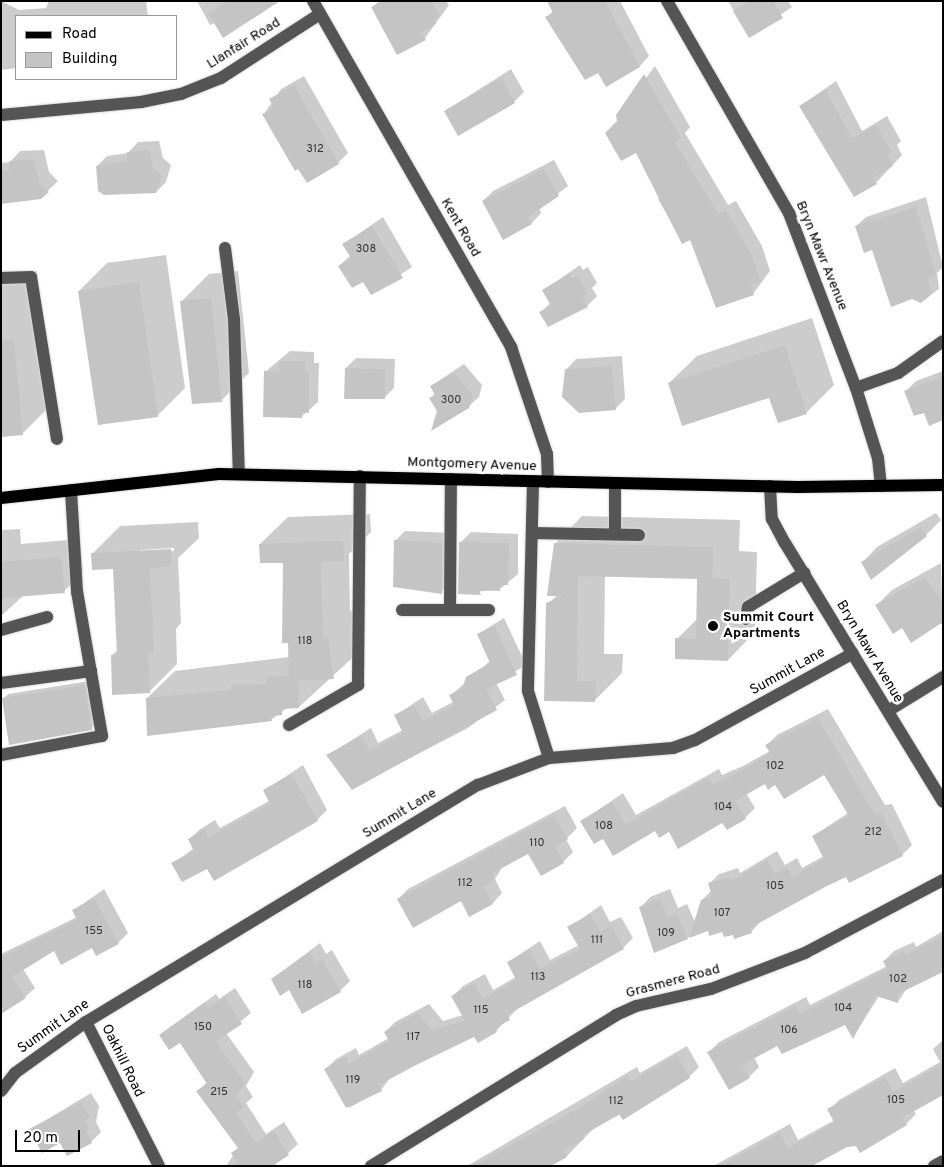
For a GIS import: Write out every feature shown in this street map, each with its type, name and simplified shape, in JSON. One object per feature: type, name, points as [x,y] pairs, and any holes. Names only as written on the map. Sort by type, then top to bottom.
[{"type":"main road","name":"Montgomery Avenue","points":[[1,498],[239,474],[615,484],[770,486],[943,485]]},
{"type":"street","name":"Kent Road","points":[[313,1],[511,347],[547,454],[548,482]]},
{"type":"street","name":"Bryn Mawr Avenue","points":[[667,1],[789,213],[856,388],[878,458],[881,486]]},
{"type":"street","name":"Llanfair Road","points":[[1,115],[141,102],[181,94],[221,78],[320,14]]},
{"type":"street","points":[[225,248],[234,319],[239,474]]},
{"type":"street","points":[[1,278],[31,276],[57,439]]},
{"type":"street","points":[[856,388],[898,373],[943,341]]},
{"type":"street","points":[[289,725],[358,685],[360,476]]},
{"type":"street","points":[[450,610],[451,479]]},
{"type":"street","points":[[534,482],[528,692],[549,758]]},
{"type":"street","points":[[615,484],[615,534]]},
{"type":"street","name":"Bryn Mawr Avenue","points":[[770,486],[772,519],[943,802]]},
{"type":"street","points":[[1,755],[102,736],[77,592],[71,490]]},
{"type":"street","points":[[532,534],[639,535]]},
{"type":"street","points":[[746,619],[748,607],[804,573]]},
{"type":"street","points":[[402,610],[489,610]]},
{"type":"street","points":[[1,630],[47,617]]},
{"type":"street","name":"Summit Lane","points":[[1,1091],[15,1074],[86,1022],[478,785],[549,758],[673,748],[853,653]]},
{"type":"street","points":[[1,683],[91,671]]},
{"type":"street","points":[[888,711],[943,677]]},
{"type":"street","name":"Grasmere Road","points":[[371,1166],[616,1015],[780,964],[943,880]]},
{"type":"street","name":"Oakhill Road","points":[[86,1022],[159,1166]]},
{"type":"street","points":[[934,1166],[943,1161]]},
{"type":"building","points":[[228,1],[280,1],[223,38],[208,13]]},
{"type":"building","points":[[382,1],[431,1],[440,16],[434,19],[436,24],[421,32],[426,40],[397,55],[371,7]]},
{"type":"building","points":[[547,1],[605,1],[640,67],[606,87],[598,73],[585,80],[545,17],[553,13]]},
{"type":"building","points":[[749,1],[773,1],[783,18],[749,38],[733,11]]},
{"type":"building","points":[[644,74],[681,138],[675,142],[718,214],[726,210],[752,256],[761,282],[750,285],[754,295],[716,308],[690,240],[682,244],[636,153],[621,161],[605,133],[617,121],[616,115]]},
{"type":"building","points":[[501,78],[515,103],[458,136],[444,111]]},
{"type":"building","points":[[294,85],[339,164],[307,183],[298,169],[295,171],[262,114],[274,108],[269,99]]},
{"type":"building","points":[[826,90],[852,139],[876,125],[892,152],[887,155],[893,166],[873,178],[877,184],[854,197],[799,106]]},
{"type":"building","points":[[149,150],[153,168],[162,175],[156,193],[104,195],[98,191],[96,166],[127,161],[127,152]]},
{"type":"building","points":[[34,159],[39,182],[49,192],[41,199],[1,204],[1,171],[10,170],[9,161]]},
{"type":"building","points":[[544,169],[559,196],[528,217],[532,224],[503,240],[482,201]]},
{"type":"building","points":[[916,207],[936,275],[927,278],[932,294],[921,303],[912,299],[891,307],[872,250],[864,253],[855,226]]},
{"type":"building","points":[[372,226],[403,278],[371,295],[363,282],[352,288],[338,266],[351,258],[342,244]]},
{"type":"building","points":[[569,274],[572,279],[578,276],[588,294],[582,297],[588,307],[548,327],[539,312],[551,306],[542,290]]},
{"type":"building","points":[[139,282],[158,417],[98,425],[78,291]]},
{"type":"building","points":[[211,298],[222,402],[192,404],[180,301]]},
{"type":"building","points":[[1,340],[14,340],[23,435],[1,437]]},
{"type":"building","points":[[785,345],[807,414],[778,423],[769,398],[682,426],[668,383]]},
{"type":"building","points":[[279,361],[305,361],[305,372],[309,372],[309,413],[302,412],[302,418],[263,417],[264,371],[279,372]]},
{"type":"building","points":[[612,366],[616,410],[579,413],[562,397],[565,369]]},
{"type":"building","points":[[345,368],[385,369],[385,399],[344,399]]},
{"type":"building","points":[[454,373],[473,395],[469,408],[431,431],[437,411],[429,398],[435,395],[430,386]]},
{"type":"building","points":[[943,376],[943,420],[929,426],[924,413],[914,416],[904,391]]},
{"type":"building","points":[[921,527],[927,536],[871,580],[861,562]]},
{"type":"building","points":[[394,540],[442,543],[442,594],[393,587]]},
{"type":"building","points":[[343,541],[344,561],[321,561],[323,639],[328,638],[334,679],[298,681],[299,708],[282,709],[282,715],[271,716],[272,721],[147,736],[146,698],[231,690],[231,685],[267,684],[267,677],[289,676],[288,643],[282,643],[283,563],[260,563],[259,544]]},
{"type":"building","points":[[459,542],[509,543],[508,585],[500,585],[500,591],[479,590],[481,595],[458,594]]},
{"type":"building","name":"Summit Court Apartments","points":[[554,543],[713,547],[712,578],[730,579],[728,661],[675,659],[675,638],[696,639],[697,579],[578,576],[577,681],[596,681],[595,702],[544,701],[546,603],[563,596],[547,596]]},
{"type":"building","points":[[171,549],[171,566],[150,568],[154,652],[148,654],[150,693],[112,695],[111,655],[117,655],[113,569],[92,570],[91,553]]},
{"type":"building","points":[[61,557],[65,593],[1,598],[1,562]]},
{"type":"building","points":[[925,577],[943,603],[943,622],[911,643],[902,628],[893,634],[875,605]]},
{"type":"building","points":[[495,626],[517,675],[486,689],[497,710],[352,790],[326,755],[362,736],[369,751],[403,733],[394,715],[414,705],[423,721],[454,705],[449,695],[462,689],[466,677],[490,663],[477,634]]},
{"type":"building","points":[[85,685],[92,730],[9,745],[2,698]]},
{"type":"building","points":[[818,718],[875,815],[882,814],[903,856],[849,883],[846,877],[825,887],[750,928],[752,933],[734,939],[733,935],[724,937],[722,932],[709,936],[708,931],[689,938],[701,900],[712,896],[708,883],[729,877],[730,882],[767,860],[775,874],[787,867],[792,877],[824,859],[812,836],[849,816],[824,775],[784,799],[775,785],[768,790],[765,784],[735,801],[746,819],[727,830],[722,823],[678,849],[669,832],[659,838],[655,831],[613,856],[603,839],[594,844],[580,821],[612,802],[626,824],[708,778],[712,784],[732,776],[770,753],[765,745]]},
{"type":"building","points":[[292,774],[318,821],[214,881],[207,869],[182,882],[171,863],[194,851],[188,839],[205,829],[209,837],[270,804],[263,790]]},
{"type":"building","points":[[554,815],[568,839],[555,847],[564,863],[541,876],[528,854],[493,873],[495,880],[484,886],[493,904],[469,917],[461,901],[413,928],[397,899]]},
{"type":"building","points":[[94,898],[119,944],[96,956],[92,948],[61,965],[54,951],[12,977],[26,998],[1,1014],[1,957],[77,920],[72,910]]},
{"type":"building","points":[[660,898],[668,917],[677,913],[688,939],[654,953],[639,907]]},
{"type":"building","points":[[590,914],[600,931],[611,926],[624,949],[507,1015],[510,1020],[495,1028],[497,1032],[478,1043],[474,1037],[414,1066],[379,1085],[382,1091],[346,1108],[324,1069],[345,1057],[349,1064],[389,1041],[384,1032],[418,1013],[432,1030],[465,1021],[451,996],[474,983],[483,999],[516,980],[507,962],[530,950],[540,969],[580,949],[567,927]]},
{"type":"building","points":[[943,935],[943,972],[898,994],[898,1003],[876,996],[853,1039],[845,1025],[782,1054],[777,1046],[742,1065],[750,1078],[729,1090],[707,1052],[796,1006],[800,1014],[887,969],[883,961],[904,951],[906,955]]},
{"type":"building","points":[[310,952],[316,963],[322,959],[341,992],[302,1014],[289,990],[280,996],[271,979]]},
{"type":"building","points":[[225,997],[242,1024],[216,1041],[245,1083],[236,1096],[244,1108],[236,1112],[256,1143],[274,1131],[289,1155],[272,1166],[239,1166],[231,1153],[238,1148],[196,1091],[207,1084],[180,1043],[169,1050],[159,1035],[205,1002],[208,1008]]},
{"type":"building","points":[[677,1055],[690,1078],[623,1120],[619,1114],[582,1136],[584,1139],[564,1150],[567,1157],[551,1166],[472,1166],[574,1111],[627,1076],[630,1082]]},
{"type":"building","points":[[943,1064],[943,1095],[902,1118],[907,1125],[860,1153],[856,1146],[847,1147],[812,1166],[720,1166],[780,1133],[788,1148],[819,1132],[834,1122],[827,1109],[885,1077],[893,1092]]},
{"type":"building","points":[[81,1102],[90,1117],[85,1120],[90,1129],[86,1131],[92,1143],[67,1156],[60,1143],[42,1153],[29,1129]]},
{"type":"place","name":"Summit Court Apartments","points":[[713,626]]}]
